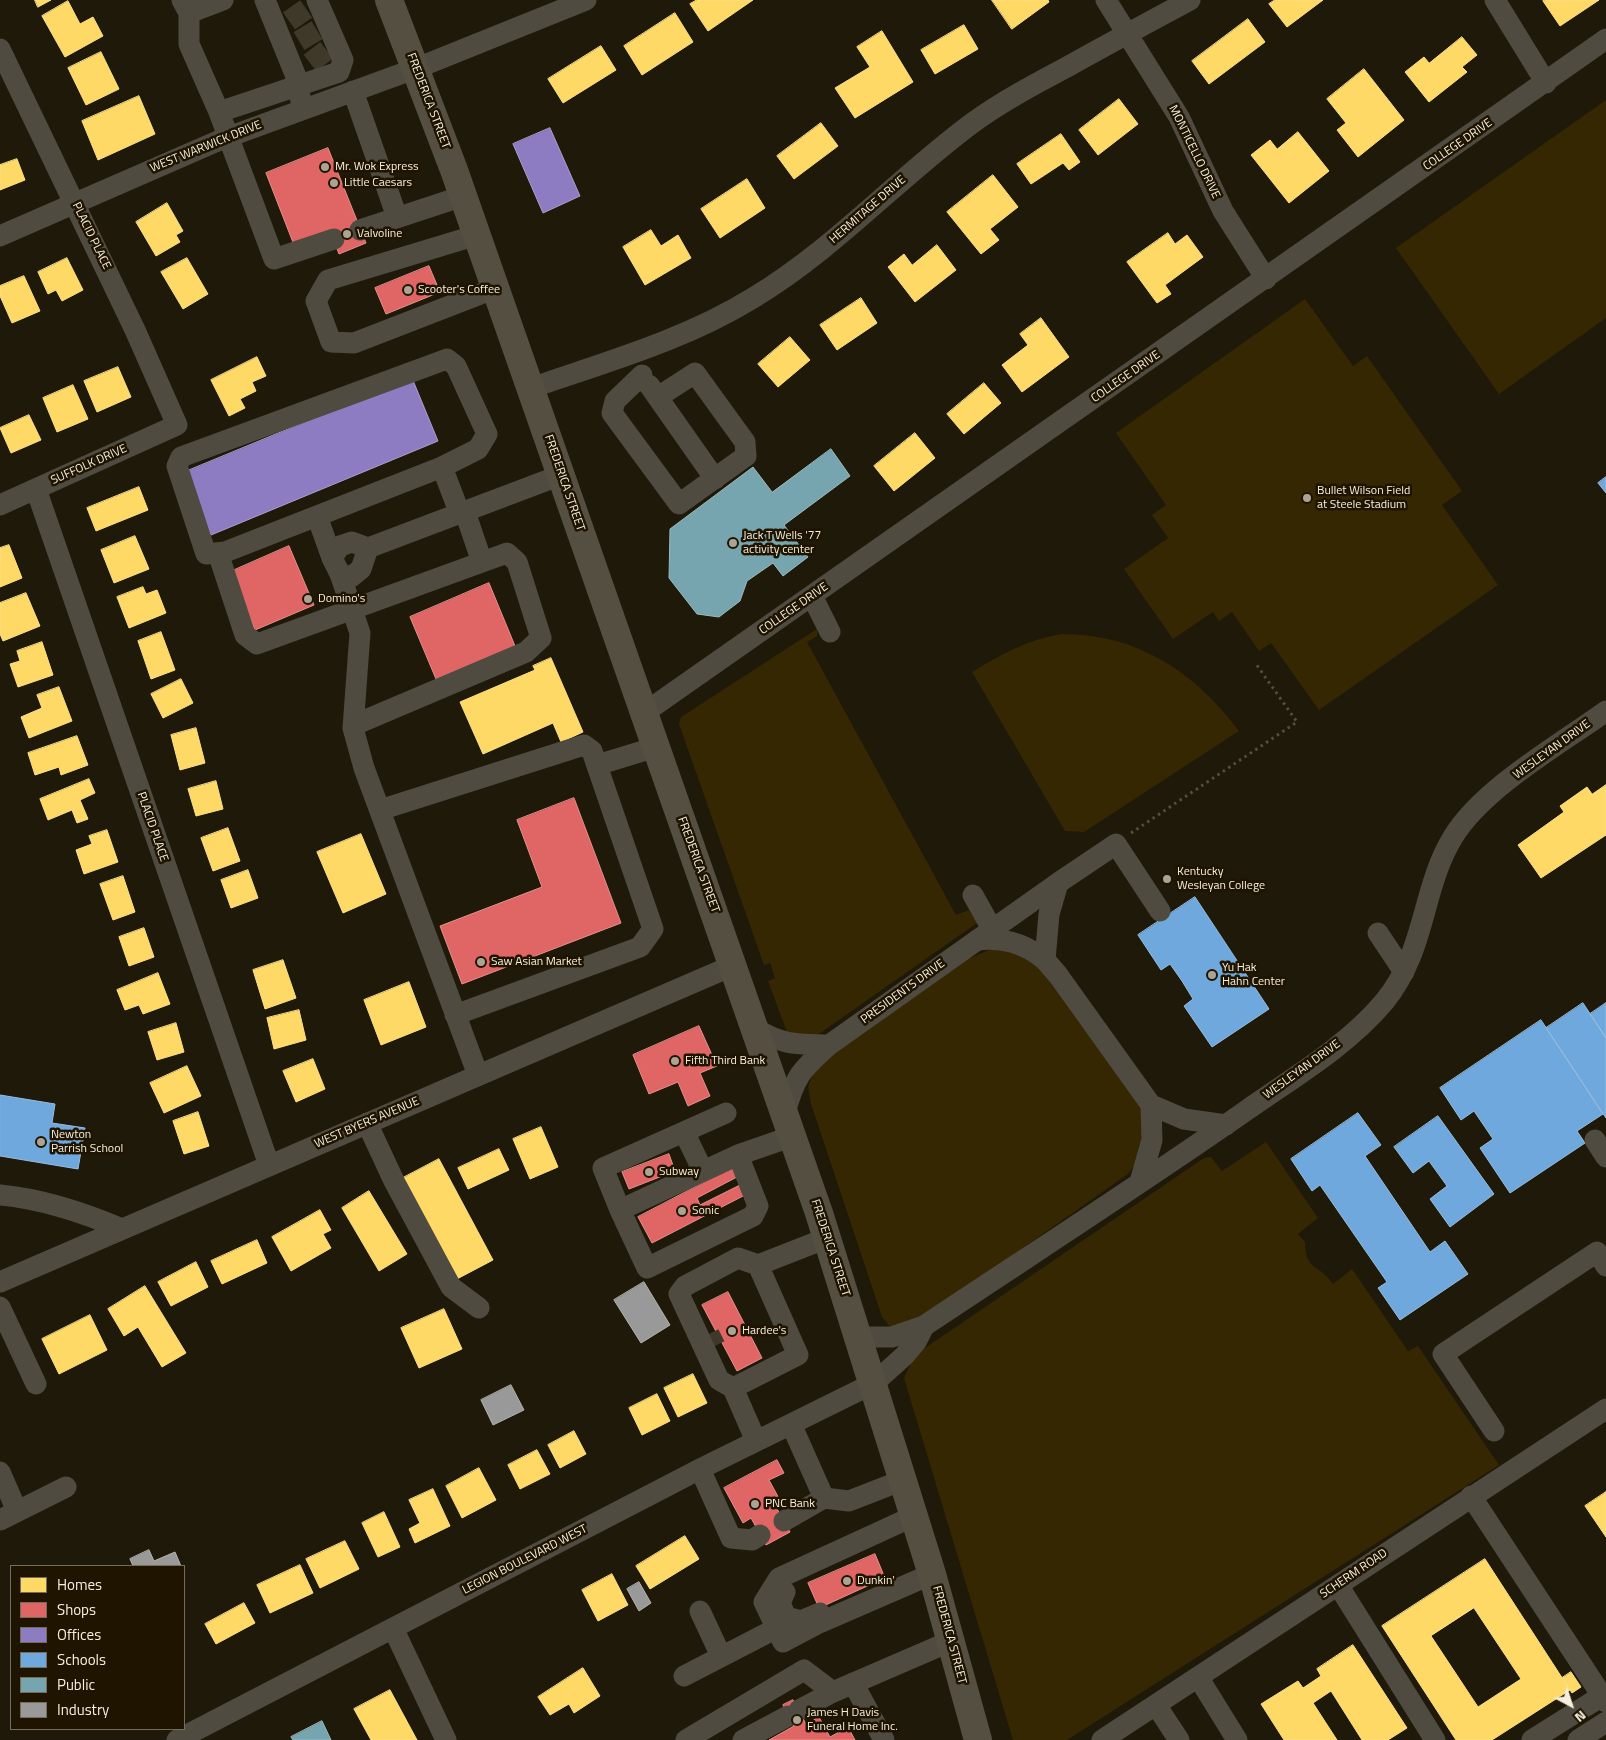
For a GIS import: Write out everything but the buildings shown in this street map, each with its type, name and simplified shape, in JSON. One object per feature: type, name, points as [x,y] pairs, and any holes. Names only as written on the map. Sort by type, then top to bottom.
[{"type":"main road","name":"FREDERICA STREET","points":[[389,0],[417,68],[496,288],[789,1124],[860,1337],[904,1480],[978,1740]]},
{"type":"street","points":[[223,0],[185,7],[189,44],[229,137],[274,259],[334,239]]},
{"type":"street","name":"WEST WARWICK DRIVE","points":[[0,236],[229,137],[417,68],[586,0]]},
{"type":"street","name":"MONTICELLO DRIVE","points":[[1106,0],[1179,117],[1223,211],[1266,279]]},
{"type":"street","name":"HERMITAGE DRIVE","points":[[531,388],[663,342],[723,315],[780,281],[836,239],[945,144],[974,123],[1029,88],[1190,0]]},
{"type":"street","points":[[1495,0],[1546,83]]},
{"type":"street","points":[[269,2],[292,45],[301,75],[304,110]]},
{"type":"street","points":[[219,112],[301,75],[339,72],[343,60],[332,47],[315,3]]},
{"type":"street","name":"COLLEGE DRIVE","points":[[644,713],[1606,40]]},
{"type":"street","name":"PLACID PLACE","points":[[0,49],[136,330],[177,425]]},
{"type":"street","points":[[353,91],[398,218]]},
{"type":"street","points":[[360,230],[463,196]]},
{"type":"street","points":[[477,235],[328,280],[316,301],[331,342],[354,343],[496,288]]},
{"type":"street","points":[[628,354],[715,478]]},
{"type":"street","points":[[447,360],[456,366],[487,434],[478,449],[442,467],[318,516],[225,552],[206,554],[177,466],[181,457],[447,360]]},
{"type":"street","points":[[642,375],[615,401],[612,413],[679,504],[746,456],[745,442],[695,373],[658,397]]},
{"type":"street","name":"SUFFOLK DRIVE","points":[[0,505],[177,425]]},
{"type":"street","points":[[442,467],[482,562]]},
{"type":"street","points":[[336,566],[340,546],[352,542],[368,548],[561,475]]},
{"type":"street","name":"PLACID PLACE","points":[[36,489],[269,1165]]},
{"type":"street","points":[[318,516],[360,633],[354,725],[364,768],[478,1075]]},
{"type":"street","points":[[218,553],[245,635],[257,644],[506,553],[517,562],[541,638],[526,652],[354,725]]},
{"type":"street","points":[[812,596],[830,632]]},
{"type":"street","name":"WESLEYAN DRIVE","points":[[860,1337],[892,1338],[924,1326],[1226,1125],[1335,1049],[1384,1003],[1404,972],[1414,952],[1440,864],[1453,837],[1471,813],[1493,792],[1606,711]]},
{"type":"street","points":[[380,810],[584,745],[592,751],[653,929],[640,947],[456,1015]]},
{"type":"street","points":[[597,765],[656,747]]},
{"type":"street","points":[[1116,844],[1160,911]]},
{"type":"street","name":"PRESIDENTS DRIVE","points":[[789,1124],[792,1090],[802,1070],[830,1045],[985,934],[1116,844]]},
{"type":"street","points":[[1045,960],[1049,914],[1058,883]]},
{"type":"street","points":[[973,895],[985,934],[993,938],[1013,941],[1033,950],[1045,960],[1058,975],[1151,1105],[1184,1119],[1226,1125]]},
{"type":"street","points":[[1378,933],[1404,972]]},
{"type":"street","name":"WEST BYERS AVENUE","points":[[0,1282],[734,965]]},
{"type":"street","points":[[756,1029],[788,1044],[830,1045]]},
{"type":"street","points":[[1140,1182],[1152,1140],[1151,1105]]},
{"type":"street","points":[[726,1113],[604,1168],[620,1210],[647,1268],[753,1216],[758,1206],[738,1155]]},
{"type":"street","points":[[367,1123],[394,1181],[451,1288],[479,1308]]},
{"type":"street","points":[[620,1210],[738,1155],[789,1124]]},
{"type":"street","points":[[682,1133],[703,1171]]},
{"type":"street","points":[[0,1195],[46,1201],[87,1214],[122,1229]]},
{"type":"street","points":[[716,1372],[718,1351],[695,1310],[692,1298],[695,1290],[752,1263],[827,1238]]},
{"type":"street","points":[[1494,1431],[1443,1354],[1603,1255]]},
{"type":"street","points":[[733,1388],[798,1355],[752,1263],[738,1258],[685,1286],[679,1294],[719,1380],[733,1388],[756,1441]]},
{"type":"street","points":[[0,1307],[36,1384]]},
{"type":"street","name":"WESLEYAN DRIVE","points":[[874,1383],[904,1356],[916,1342],[924,1326]]},
{"type":"street","name":"LEGION BOULEVARD WEST","points":[[177,1740],[700,1469],[874,1383]]},
{"type":"street","name":"SCHERM ROAD","points":[[1102,1740],[1606,1409]]},
{"type":"street","points":[[791,1424],[824,1498]]},
{"type":"street","points":[[700,1469],[731,1538],[752,1540],[760,1535]]},
{"type":"street","points":[[0,1472],[9,1516],[66,1487]]},
{"type":"street","points":[[784,1521],[824,1498],[849,1501],[904,1480]]},
{"type":"street","points":[[1471,1496],[1604,1699],[1532,1740]]},
{"type":"street","points":[[914,1516],[779,1578],[764,1602],[775,1629],[783,1642],[932,1574]]},
{"type":"street","points":[[850,1546],[846,1557],[793,1583],[782,1596],[780,1604],[783,1614],[791,1620],[801,1621],[871,1591],[881,1596]]},
{"type":"street","points":[[1338,1585],[1435,1740]]},
{"type":"street","points":[[700,1611],[722,1656]]},
{"type":"street","points":[[393,1628],[446,1740]]},
{"type":"street","points":[[684,1676],[775,1629]]},
{"type":"street","points":[[743,1740],[833,1692],[951,1641]]},
{"type":"street","points":[[686,1740],[804,1670],[833,1692]]},
{"type":"street","points":[[1198,1677],[1237,1740]]},
{"type":"street","points":[[853,1683],[884,1740]]},
{"type":"street","points":[[1156,1705],[1179,1740]]},
{"type":"street","points":[[1578,1740],[1606,1722]]},
{"type":"path","points":[[1116,844],[1297,722],[1256,664]]},
{"type":"shaded area","points":[[1606,100],[1606,318],[1499,394],[1396,248]]},
{"type":"shaded area","name":"Bullet Wilson Field at Steele Stadium","points":[[1305,299],[1353,366],[1367,356],[1462,491],[1442,505],[1498,585],[1319,710],[1271,643],[1259,651],[1232,612],[1219,621],[1213,612],[1173,639],[1124,569],[1168,538],[1152,515],[1166,505],[1116,433]]},
{"type":"shaded area","points":[[817,629],[817,636],[807,642],[956,915],[969,910],[977,923],[816,1036],[788,1035],[768,981],[775,978],[770,963],[764,965],[679,724],[681,717]]},
{"type":"shaded area","points":[[1062,634],[1090,636],[1116,641],[1140,649],[1162,660],[1184,674],[1203,691],[1239,731],[1084,832],[1065,831],[972,672],[1016,648],[1050,636]]},
{"type":"shaded area","points":[[989,950],[1006,950],[1035,959],[1141,1107],[1143,1133],[1140,1151],[1128,1174],[919,1321],[890,1327],[882,1317],[811,1104],[808,1087],[817,1064],[968,959]]},
{"type":"shaded area","points":[[1266,1142],[1318,1218],[1298,1234],[1305,1242],[1310,1263],[1333,1284],[1352,1269],[1408,1351],[1418,1346],[1499,1465],[1067,1740],[1013,1740],[904,1378],[913,1359],[925,1348],[1204,1158],[1211,1157],[1222,1171]]},
{"type":"tunnel","points":[[289,21],[309,7]]},
{"type":"tunnel","points":[[299,41],[319,29]]},
{"type":"tunnel","points":[[310,63],[327,50]]},
{"type":"tunnel","points":[[709,1334],[715,1346]]},
{"type":"place","name":"Mr. Wok Express","points":[[325,167]]},
{"type":"place","name":"Little Caesars","points":[[334,183]]},
{"type":"place","name":"Valvoline","points":[[347,234]]},
{"type":"place","name":"Scooter's Coffee","points":[[408,290]]},
{"type":"place","name":"Bullet Wilson Field at Steele Stadium","points":[[1307,498]]},
{"type":"place","name":"Jack T Wells '77 activity center","points":[[733,543]]},
{"type":"place","name":"Domino's","points":[[308,599]]},
{"type":"place","name":"Kentucky Wesleyan College","points":[[1167,879]]},
{"type":"place","name":"Saw Asian Market","points":[[481,962]]},
{"type":"place","name":"Yu Hak Hahn Center","points":[[1212,975]]},
{"type":"place","name":"Fifth Third Bank","points":[[675,1061]]},
{"type":"place","name":"Newton Parrish School","points":[[41,1142]]},
{"type":"place","name":"Subway","points":[[649,1172]]},
{"type":"place","name":"Sonic","points":[[682,1211]]},
{"type":"place","name":"Hardee's","points":[[732,1331]]},
{"type":"place","name":"PNC Bank","points":[[755,1504]]},
{"type":"place","name":"Dunkin'","points":[[847,1581]]},
{"type":"place","name":"James H Davis Funeral Home Inc.","points":[[797,1720]]}]
